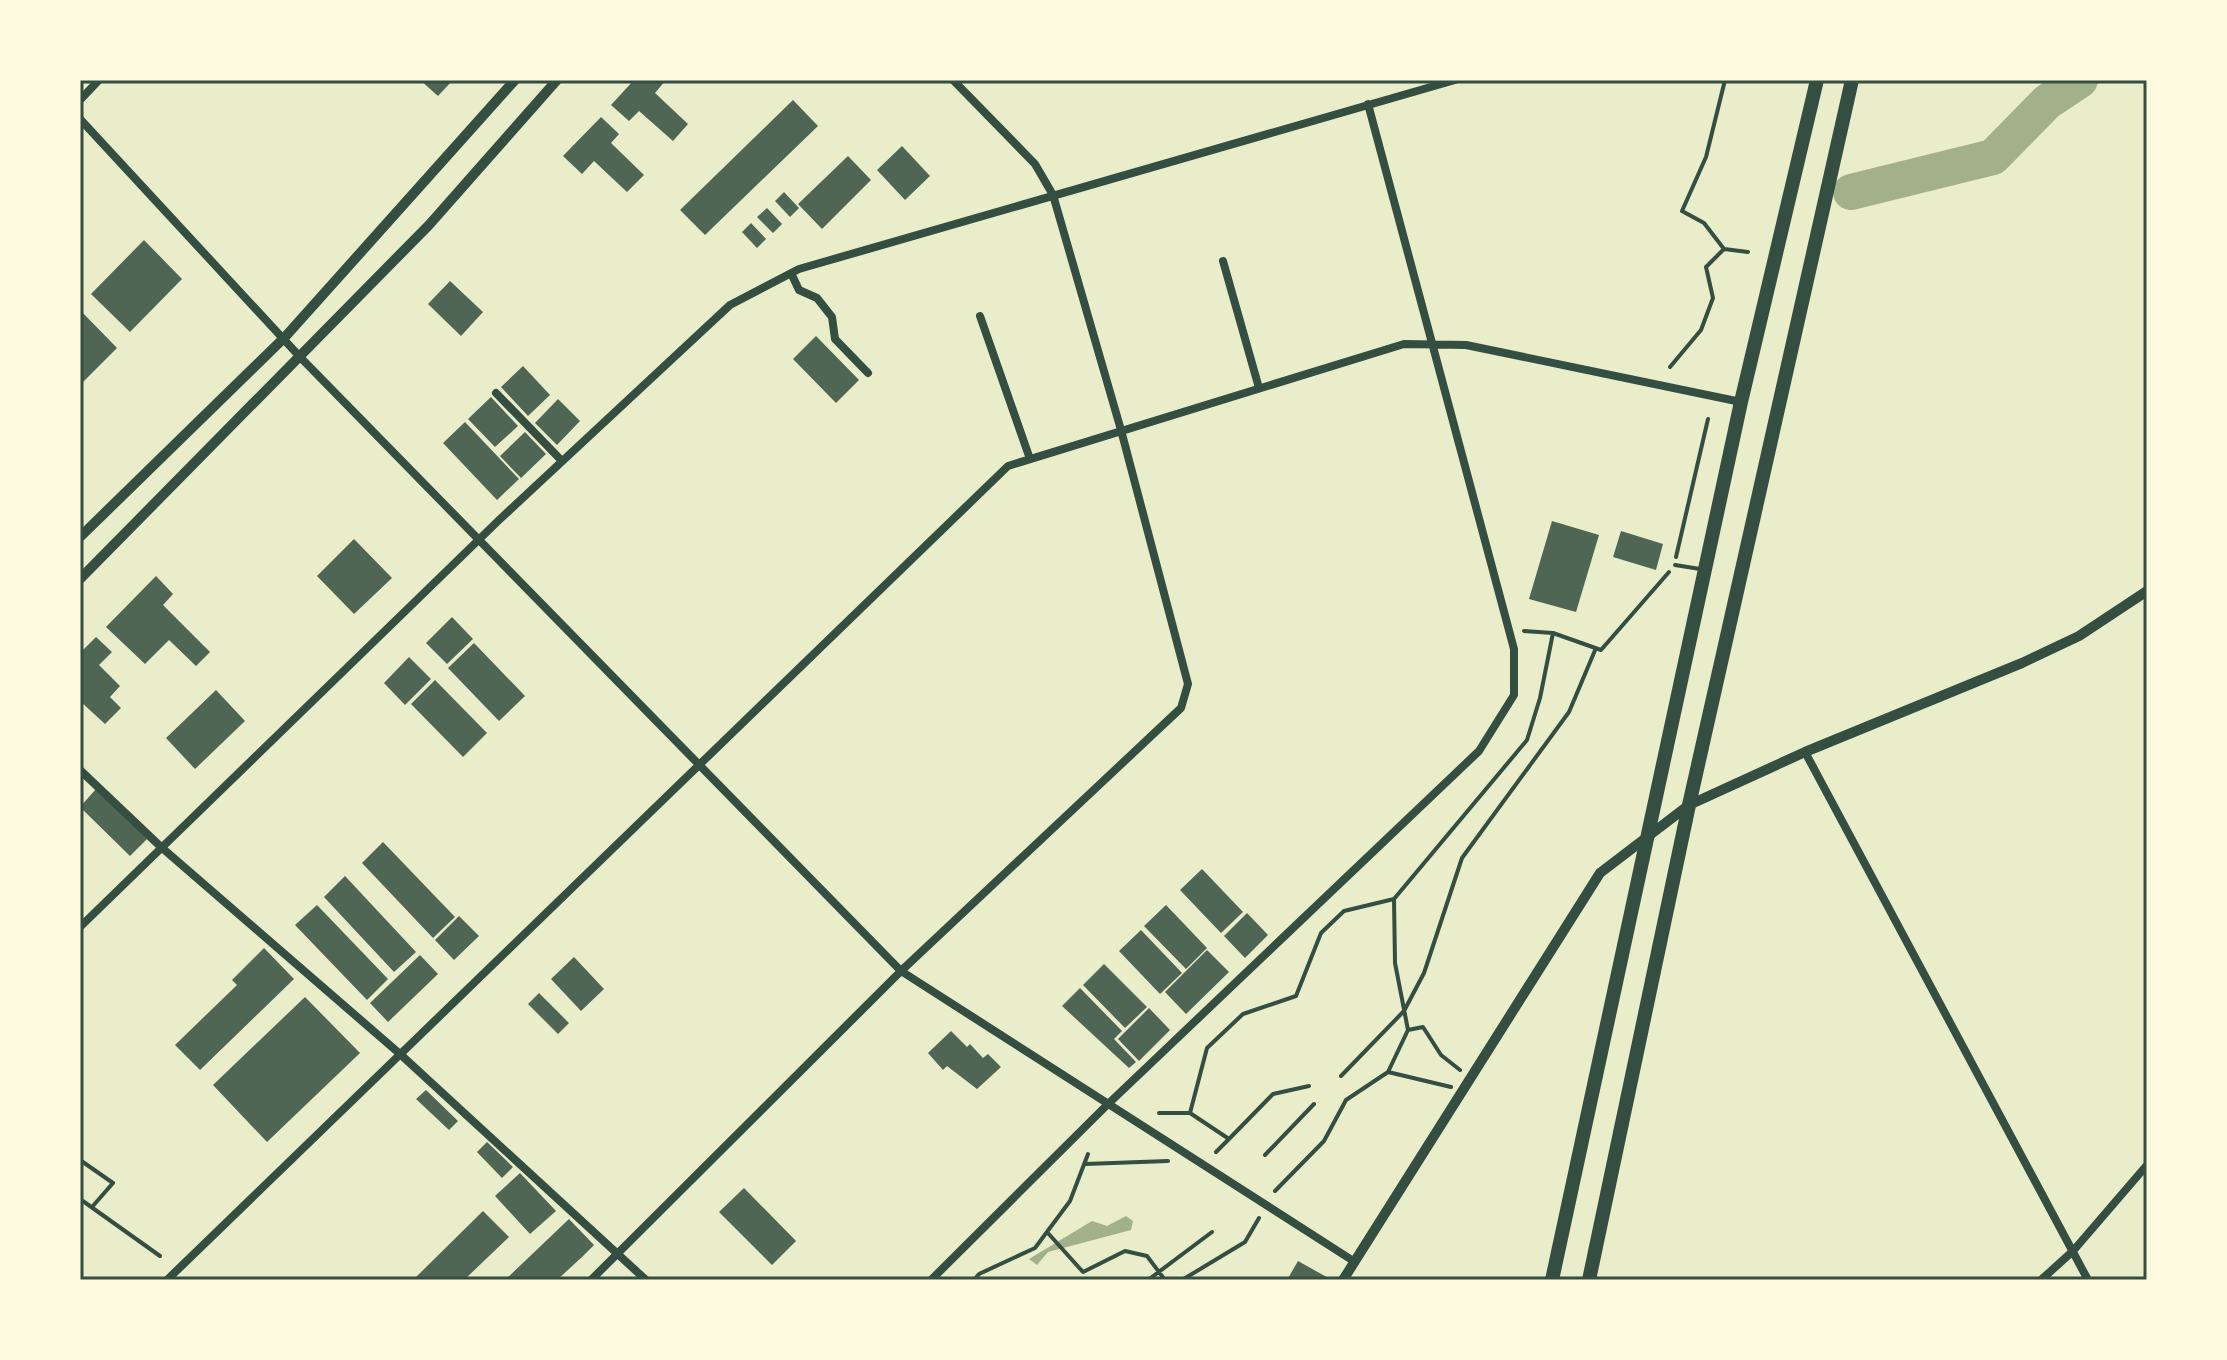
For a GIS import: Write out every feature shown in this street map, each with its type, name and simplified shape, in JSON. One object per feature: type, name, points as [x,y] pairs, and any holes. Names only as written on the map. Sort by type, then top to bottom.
[{"type":"main road","points":[[1552,1280],[1652,830],[1741,402],[1817,80]]},
{"type":"main road","points":[[1589,1280],[1689,805],[1852,80]]},
{"type":"street","points":[[80,100],[99,80]]},
{"type":"street","points":[[80,537],[285,337],[515,80]]},
{"type":"street","points":[[80,579],[429,225],[557,80]]},
{"type":"street","points":[[591,1280],[901,971],[1181,708],[1188,684],[1121,430],[1053,195],[1035,164],[953,80]]},
{"type":"street","points":[[80,927],[480,539],[730,305],[791,273],[1455,80]]},
{"type":"street","points":[[931,1280],[1107,1105],[1479,751],[1514,695],[1514,649],[1510,632],[1430,345],[1368,104]]},
{"type":"street","points":[[80,119],[285,337],[301,358],[901,971],[1355,1262]]},
{"type":"street","points":[[1223,261],[1259,388]]},
{"type":"street","points":[[791,273],[799,290],[817,298],[832,317],[835,339],[868,373]]},
{"type":"street","points":[[980,316],[1030,459]]},
{"type":"street","points":[[167,1280],[1008,466],[1404,344],[1466,345],[1741,402]]},
{"type":"street","points":[[496,393],[562,461]]},
{"type":"street","points":[[1343,1280],[1600,873],[1652,830],[1689,805],[1805,752],[2022,663],[2079,636],[2147,591]]},
{"type":"street","points":[[1805,752],[2088,1280]]},
{"type":"street","points":[[80,770],[161,847],[400,1054],[646,1280]]},
{"type":"street","points":[[2041,1280],[2073,1251],[2147,1165]]},
{"type":"lane","points":[[1675,565],[1707,570]]},
{"type":"path","points":[[1725,80],[1706,157],[1682,211],[1704,223],[1724,249],[1748,252]]},
{"type":"path","points":[[1670,367],[1701,330],[1713,298],[1706,267],[1724,249]]},
{"type":"path","points":[[1510,632],[1553,633],[1601,650],[1675,565],[1708,419]]},
{"type":"path","points":[[1190,1113],[1207,1048],[1243,1014],[1296,996],[1321,933],[1344,911],[1394,899],[1527,740],[1540,698],[1553,633]]},
{"type":"path","points":[[1341,1076],[1404,1011],[1424,973],[1462,858],[1569,712],[1596,648]]},
{"type":"path","points":[[1275,1191],[1324,1141],[1346,1100],[1388,1072],[1408,1030],[1395,963],[1394,899]]},
{"type":"path","points":[[1408,1030],[1423,1027],[1441,1055],[1462,1071]]},
{"type":"path","points":[[1388,1072],[1453,1087]]},
{"type":"path","points":[[1216,1152],[1273,1094],[1309,1086]]},
{"type":"path","points":[[1265,1155],[1314,1104]]},
{"type":"path","points":[[1159,1113],[1190,1113],[1229,1139]]},
{"type":"path","points":[[974,1280],[979,1274],[1035,1248],[1070,1201],[1088,1154]]},
{"type":"path","points":[[80,1160],[113,1183],[92,1207]]},
{"type":"path","points":[[1085,1164],[1168,1161]]},
{"type":"path","points":[[80,1199],[160,1256]]},
{"type":"path","points":[[1182,1280],[1245,1242],[1259,1218]]},
{"type":"path","points":[[1047,1232],[1083,1272],[1125,1251],[1147,1256],[1165,1280]]},
{"type":"path","points":[[1148,1280],[1212,1232]]},
{"type":"shaded area","points":[[1126,1216],[1133,1221],[1131,1230],[1048,1252],[1037,1265],[1029,1259],[1092,1221],[1107,1226]]},
{"type":"building","points":[[420,80],[453,80],[438,96]]},
{"type":"building","points":[[634,80],[666,80],[655,93],[688,124],[673,141],[639,111],[629,121],[611,105]]},
{"type":"building","points":[[793,100],[818,126],[705,235],[680,210]]},
{"type":"building","points":[[601,117],[619,134],[611,143],[644,175],[627,192],[594,161],[582,174],[563,156]]},
{"type":"building","points":[[902,146],[930,176],[905,200],[877,170]]},
{"type":"building","points":[[848,156],[871,180],[822,229],[798,204]]},
{"type":"building","points":[[784,192],[799,208],[790,217],[775,201]]},
{"type":"building","points":[[767,208],[782,224],[773,233],[757,217]]},
{"type":"building","points":[[751,223],[766,239],[757,248],[742,232]]},
{"type":"building","points":[[144,240],[182,279],[130,332],[91,294]]},
{"type":"building","points":[[450,281],[483,312],[461,336],[428,304]]},
{"type":"building","points":[[80,310],[117,348],[80,385]]},
{"type":"building","points":[[816,336],[859,380],[836,403],[793,359]]},
{"type":"building","points":[[523,366],[550,395],[528,416],[501,387]]},
{"type":"building","points":[[491,397],[518,426],[495,447],[468,419]]},
{"type":"building","points":[[558,399],[580,421],[557,445],[535,423]]},
{"type":"building","points":[[465,422],[519,479],[497,500],[443,443]]},
{"type":"building","points":[[525,432],[546,454],[521,478],[500,456]]},
{"type":"building","points":[[1552,521],[1599,535],[1576,612],[1529,599]]},
{"type":"building","points":[[1621,531],[1663,544],[1656,570],[1613,557]]},
{"type":"building","points":[[354,539],[392,578],[354,614],[317,576]]},
{"type":"building","points":[[156,576],[173,594],[163,605],[210,652],[196,666],[169,640],[145,664],[106,627]]},
{"type":"building","points":[[452,617],[473,639],[447,664],[426,643]]},
{"type":"building","points":[[96,637],[112,652],[99,665],[120,686],[110,697],[121,708],[105,724],[80,701],[80,653]]},
{"type":"building","points":[[474,643],[525,696],[499,721],[448,668]]},
{"type":"building","points":[[409,657],[431,679],[405,705],[384,683]]},
{"type":"building","points":[[435,680],[487,733],[463,757],[411,704]]},
{"type":"building","points":[[216,690],[245,721],[195,769],[166,738]]},
{"type":"building","points":[[96,789],[147,839],[130,856],[80,807]]},
{"type":"building","points":[[383,842],[455,917],[433,938],[362,863]]},
{"type":"building","points":[[1202,869],[1243,912],[1221,933],[1180,890]]},
{"type":"building","points":[[345,876],[416,952],[394,972],[324,897]]},
{"type":"building","points":[[317,905],[388,979],[367,1000],[295,925]]},
{"type":"building","points":[[1166,905],[1207,948],[1186,969],[1144,926]]},
{"type":"building","points":[[1247,913],[1268,935],[1245,958],[1224,936]]},
{"type":"building","points":[[459,916],[479,936],[454,960],[435,940]]},
{"type":"building","points":[[1141,930],[1182,973],[1160,994],[1119,951]]},
{"type":"building","points":[[264,948],[294,979],[200,1070],[175,1045],[237,985],[232,980]]},
{"type":"building","points":[[1207,950],[1229,972],[1186,1014],[1165,992]]},
{"type":"building","points":[[420,955],[438,974],[388,1022],[370,1003]]},
{"type":"building","points":[[574,957],[604,989],[581,1011],[551,979]]},
{"type":"building","points":[[1104,964],[1147,1007],[1125,1028],[1083,985]]},
{"type":"building","points":[[1080,988],[1122,1031],[1114,1039],[1136,1062],[1129,1068],[1062,1006]]},
{"type":"building","points":[[539,993],[569,1023],[558,1034],[528,1004]]},
{"type":"building","points":[[305,997],[360,1053],[267,1142],[213,1085]]},
{"type":"building","points":[[1149,1008],[1170,1030],[1139,1061],[1118,1039]]},
{"type":"building","points":[[951,1031],[967,1047],[970,1044],[983,1058],[988,1054],[1001,1067],[977,1089],[947,1066],[943,1070],[928,1053]]},
{"type":"building","points":[[426,1090],[458,1121],[449,1130],[416,1099]]},
{"type":"building","points":[[487,1142],[513,1167],[502,1178],[477,1152]]},
{"type":"building","points":[[520,1173],[556,1211],[530,1234],[495,1196]]},
{"type":"building","points":[[744,1188],[796,1241],[772,1265],[719,1212]]},
{"type":"building","points":[[483,1211],[509,1237],[464,1280],[413,1280]]},
{"type":"building","points":[[569,1219],[594,1245],[582,1257],[557,1280],[505,1280]]},
{"type":"building","points":[[1298,1261],[1332,1280],[1287,1280]]},
{"type":"waterway","points":[[1851,192],[1993,157],[2047,102],[2080,80]]}]
